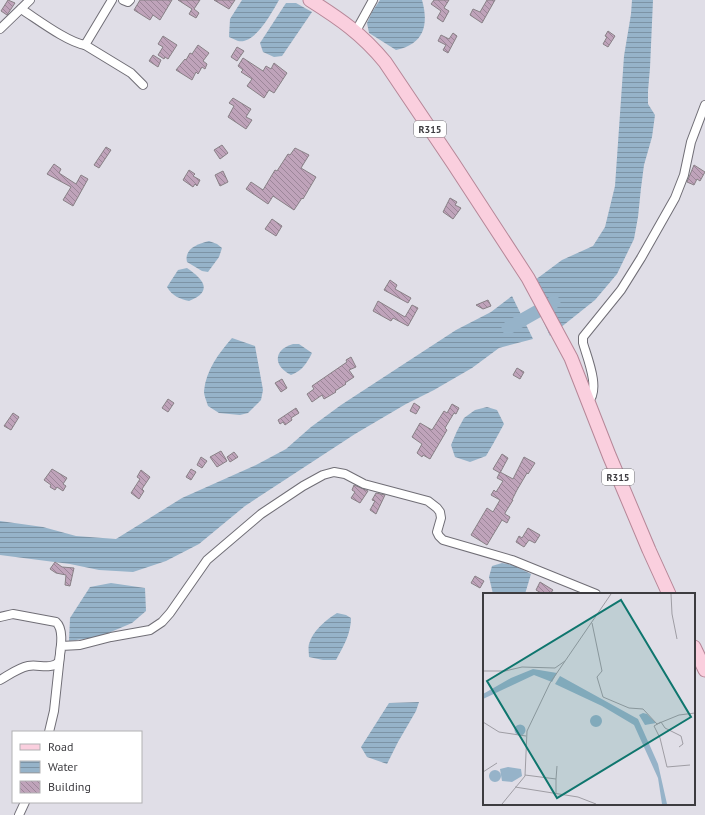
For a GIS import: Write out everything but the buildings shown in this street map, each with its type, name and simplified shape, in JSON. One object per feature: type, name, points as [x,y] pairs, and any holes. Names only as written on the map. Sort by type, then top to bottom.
[{"type":"main road","name":"R315","points":[[310,0],[356,31],[373,48],[392,72],[454,163],[528,278],[571,358],[646,542],[669,593]]},
{"type":"main road","points":[[695,649],[705,670]]},
{"type":"street","points":[[0,29],[30,0]]},
{"type":"street","points":[[85,45],[112,0]]},
{"type":"street","points":[[123,0],[128,2],[130,0]]},
{"type":"street","points":[[356,31],[373,0]]},
{"type":"street","points":[[21,9],[70,40],[85,45],[131,73],[143,85]]},
{"type":"street","points":[[588,402],[593,395],[593,383],[583,338],[604,313],[625,284],[674,198],[684,175],[691,142],[705,105]]},
{"type":"street","points":[[61,646],[80,645],[111,637],[150,630],[162,622],[170,613],[207,560],[225,544],[261,514],[302,486],[323,475],[334,472],[345,474],[364,484],[428,501],[440,512],[441,518],[438,532],[439,536],[443,540],[512,560],[594,593]]},
{"type":"street","points":[[0,617],[13,614],[56,622],[59,624],[61,646],[54,711],[49,731]]},
{"type":"street","points":[[0,680],[20,668],[29,666],[56,665],[59,662],[61,646]]},
{"type":"street","points":[[19,815],[25,803]]},
{"type":"water","points":[[242,0],[279,0],[257,33],[244,41],[238,41],[229,37],[230,19]]},
{"type":"water","points":[[380,0],[422,0],[425,18],[424,25],[422,32],[413,43],[396,50],[369,33],[367,23]]},
{"type":"water","points":[[632,0],[653,0],[648,104],[655,115],[652,137],[644,165],[634,239],[617,274],[595,300],[550,336],[527,286],[562,260],[593,246],[605,227],[615,186],[624,56]]},
{"type":"water","points":[[286,3],[296,3],[312,12],[282,56],[274,57],[263,52],[260,43]]},
{"type":"water","points":[[209,241],[222,248],[219,257],[208,272],[202,271],[187,262],[187,254],[192,248]]},
{"type":"water","points":[[187,268],[198,276],[204,289],[197,297],[189,301],[176,297],[167,287],[178,270]]},
{"type":"water","points":[[512,296],[533,339],[499,348],[472,368],[355,434],[245,506],[199,544],[166,561],[133,572],[99,570],[70,564],[0,555],[0,521],[43,527],[76,536],[116,539],[182,498],[256,465],[286,449],[311,427],[341,405],[456,330],[491,312]]},
{"type":"water","points":[[232,338],[255,346],[263,390],[261,400],[248,413],[240,415],[219,413],[208,406],[204,393],[205,383],[210,369],[222,350]]},
{"type":"water","points":[[293,344],[299,344],[312,353],[304,366],[291,375],[281,367],[278,363],[278,358],[282,350]]},
{"type":"water","points":[[487,407],[497,410],[504,424],[486,456],[470,462],[455,457],[451,445],[464,418],[475,410]]},
{"type":"water","points":[[502,563],[513,565],[531,574],[525,593],[493,593],[489,577],[492,566]]},
{"type":"water","points":[[111,583],[145,588],[146,611],[132,623],[99,637],[69,641],[70,618],[90,587]]},
{"type":"water","points":[[337,613],[351,618],[351,624],[344,645],[336,660],[323,660],[309,657],[309,645],[314,634],[324,622]]},
{"type":"water","points":[[419,702],[416,711],[387,764],[367,757],[361,747],[389,703]]},
{"type":"waterway","points":[[508,328],[554,302]]}]
